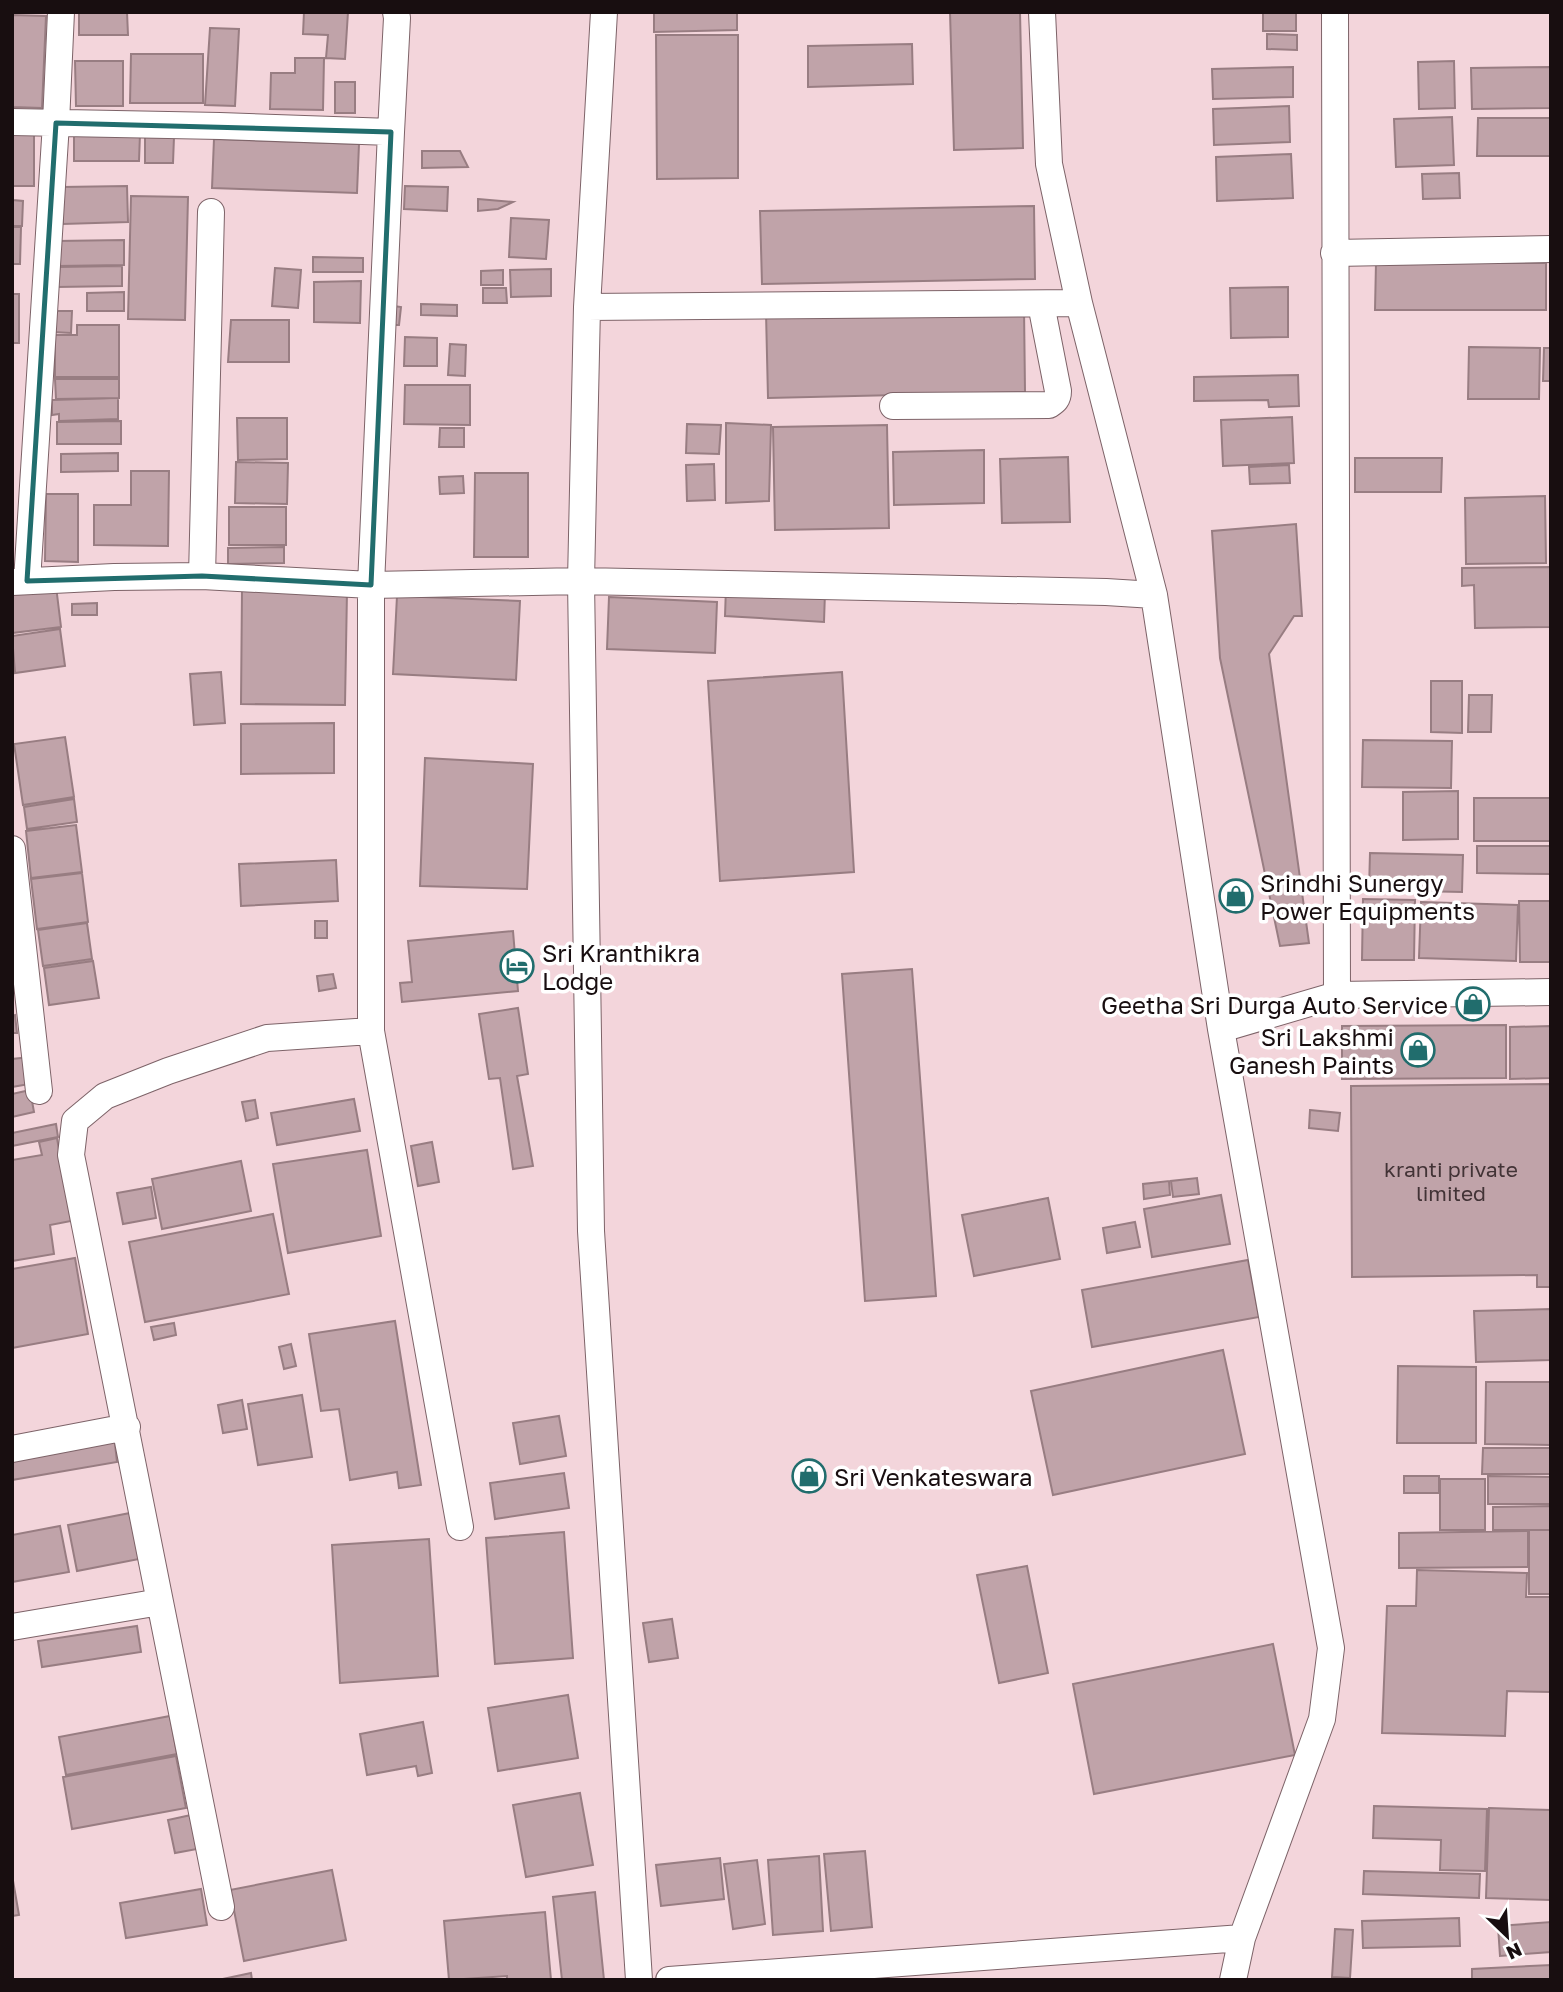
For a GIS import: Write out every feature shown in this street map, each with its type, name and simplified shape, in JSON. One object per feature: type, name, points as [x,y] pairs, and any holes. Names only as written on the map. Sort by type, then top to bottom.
[{"type":"street","points":[[61,12],[56,123],[19,582],[202,576],[371,585],[581,581],[1079,591],[1154,595]]},
{"type":"street","points":[[396,12],[371,585],[371,1031],[460,1527]]},
{"type":"street","points":[[604,12],[587,307],[581,581],[591,1231],[639,1980]]},
{"type":"street","points":[[1042,12],[1049,164],[1079,303],[1154,595],[1221,1030],[1331,1648],[1322,1719],[1242,1938],[1233,1980]]},
{"type":"street","points":[[1335,12],[1337,995]]},
{"type":"street","points":[[12,122],[391,132]]},
{"type":"street","points":[[202,576],[211,212]]},
{"type":"street","points":[[1334,253],[1551,249]]},
{"type":"street","points":[[587,307],[1079,303]]},
{"type":"street","points":[[893,406],[1049,405],[1055,402],[1058,391],[1041,304]]},
{"type":"street","points":[[12,849],[39,1091]]},
{"type":"street","points":[[1221,1030],[1337,995],[1551,992]]},
{"type":"street","points":[[221,1908],[71,1155],[75,1121],[105,1096],[267,1038],[371,1031]]},
{"type":"street","points":[[12,1449],[127,1427]]},
{"type":"street","points":[[12,1627],[160,1602]]},
{"type":"street","points":[[669,1980],[743,1977],[1242,1938]]},
{"type":"highlighted area","points":[[56,123],[391,132],[371,585],[202,576],[27,581]]},
{"type":"building","points":[[79,12],[127,12],[128,35],[79,35]]},
{"type":"building","points":[[304,12],[348,12],[345,59],[326,58],[328,35],[303,34]]},
{"type":"building","points":[[654,12],[737,12],[737,30],[654,32]]},
{"type":"building","points":[[950,12],[1020,12],[1023,148],[954,150]]},
{"type":"building","points":[[1263,12],[1296,12],[1296,31],[1263,31]]},
{"type":"building","points":[[12,15],[46,16],[42,108],[12,107]]},
{"type":"building","points":[[210,28],[239,29],[235,106],[205,105]]},
{"type":"building","points":[[1267,34],[1297,35],[1297,50],[1267,49]]},
{"type":"building","points":[[656,35],[738,35],[738,178],[657,179]]},
{"type":"building","points":[[912,44],[913,84],[808,87],[808,46]]},
{"type":"building","points":[[131,54],[203,54],[203,103],[130,103]]},
{"type":"building","points":[[295,58],[324,58],[323,110],[270,109],[271,73],[295,73]]},
{"type":"building","points":[[75,61],[123,61],[123,106],[76,106]]},
{"type":"building","points":[[1454,61],[1455,108],[1419,109],[1418,62]]},
{"type":"building","points":[[1293,67],[1293,97],[1213,99],[1212,69]]},
{"type":"building","points":[[1551,67],[1551,108],[1472,109],[1471,68]]},
{"type":"building","points":[[335,82],[355,82],[355,113],[335,113]]},
{"type":"building","points":[[1289,106],[1290,142],[1214,145],[1213,109]]},
{"type":"building","points":[[1452,117],[1454,165],[1396,167],[1394,119]]},
{"type":"building","points":[[1478,118],[1551,118],[1551,156],[1477,156]]},
{"type":"building","points":[[12,128],[34,128],[34,186],[12,186]]},
{"type":"building","points":[[74,133],[140,134],[139,161],[74,161]]},
{"type":"building","points":[[145,136],[174,137],[173,163],[145,163]]},
{"type":"building","points":[[214,139],[359,144],[357,193],[212,188]]},
{"type":"building","points":[[422,151],[460,151],[468,167],[422,168]]},
{"type":"building","points":[[1291,154],[1293,198],[1217,201],[1216,157]]},
{"type":"building","points":[[1459,173],[1460,198],[1423,199],[1422,174]]},
{"type":"building","points":[[127,186],[128,222],[63,224],[62,187]]},
{"type":"building","points":[[405,186],[448,187],[447,211],[404,209]]},
{"type":"building","points":[[12,190],[13,200],[23,201],[22,226],[12,226]]},
{"type":"building","points":[[131,196],[188,197],[185,320],[128,319]]},
{"type":"building","points":[[478,199],[513,202],[498,209],[478,211]]},
{"type":"building","points":[[1034,206],[1035,279],[762,284],[760,211]]},
{"type":"building","points":[[511,218],[549,220],[546,259],[509,257]]},
{"type":"building","points":[[12,227],[21,227],[20,264],[12,264]]},
{"type":"building","points":[[124,240],[124,265],[58,266],[57,241]]},
{"type":"building","points":[[313,257],[363,258],[363,272],[313,272]]},
{"type":"building","points":[[1376,263],[1546,263],[1546,310],[1375,310]]},
{"type":"building","points":[[122,266],[122,286],[57,287],[57,267]]},
{"type":"building","points":[[275,268],[301,270],[298,308],[272,306]]},
{"type":"building","points":[[551,269],[551,296],[511,297],[510,270]]},
{"type":"building","points":[[503,270],[503,285],[481,285],[481,271]]},
{"type":"building","points":[[361,281],[360,323],[314,322],[314,282]]},
{"type":"building","points":[[1288,287],[1288,337],[1231,338],[1230,288]]},
{"type":"building","points":[[483,288],[506,288],[507,303],[483,303]]},
{"type":"building","points":[[124,292],[124,311],[87,311],[87,293]]},
{"type":"building","points":[[12,294],[19,294],[19,343],[12,343]]},
{"type":"building","points":[[421,304],[457,305],[457,316],[421,315]]},
{"type":"building","points":[[394,306],[401,307],[399,325],[393,325]]},
{"type":"building","points":[[1024,308],[1025,392],[768,398],[766,313]]},
{"type":"building","points":[[55,311],[72,311],[71,333],[53,332]]},
{"type":"building","points":[[231,320],[289,320],[289,362],[228,362]]},
{"type":"building","points":[[77,325],[119,325],[119,377],[55,377],[55,335],[77,335]]},
{"type":"building","points":[[405,337],[437,338],[437,366],[404,366]]},
{"type":"building","points":[[450,344],[466,345],[465,376],[448,375]]},
{"type":"building","points":[[1469,347],[1540,348],[1539,399],[1468,399]]},
{"type":"building","points":[[1544,348],[1551,348],[1551,381],[1543,381]]},
{"type":"building","points":[[1298,375],[1299,406],[1269,407],[1268,400],[1194,401],[1194,377]]},
{"type":"building","points":[[55,379],[119,379],[119,398],[56,399]]},
{"type":"building","points":[[405,385],[470,385],[470,425],[404,424]]},
{"type":"building","points":[[118,398],[118,419],[59,421],[59,414],[52,415],[52,400]]},
{"type":"building","points":[[1292,417],[1294,463],[1223,466],[1221,420]]},
{"type":"building","points":[[237,418],[287,418],[287,459],[238,460]]},
{"type":"building","points":[[121,421],[121,444],[57,444],[57,422]]},
{"type":"building","points":[[726,423],[771,425],[769,501],[726,503]]},
{"type":"building","points":[[687,424],[721,425],[719,454],[686,453]]},
{"type":"building","points":[[887,425],[889,528],[775,530],[773,427]]},
{"type":"building","points":[[440,428],[464,428],[464,447],[439,447]]},
{"type":"building","points":[[984,450],[984,503],[894,505],[893,452]]},
{"type":"building","points":[[118,453],[118,471],[61,472],[61,454]]},
{"type":"building","points":[[1068,457],[1070,522],[1002,523],[1000,459]]},
{"type":"building","points":[[1355,458],[1442,458],[1441,492],[1355,492]]},
{"type":"building","points":[[236,462],[288,463],[287,504],[235,503]]},
{"type":"building","points":[[714,464],[715,500],[687,501],[686,465]]},
{"type":"building","points":[[1289,465],[1290,483],[1250,484],[1249,467]]},
{"type":"building","points":[[131,471],[169,471],[168,546],[94,545],[94,505],[131,505]]},
{"type":"building","points":[[475,473],[528,473],[528,557],[474,557]]},
{"type":"building","points":[[463,476],[464,493],[440,494],[439,477]]},
{"type":"building","points":[[46,494],[78,494],[78,562],[45,561]]},
{"type":"building","points":[[1545,496],[1546,563],[1466,564],[1465,498]]},
{"type":"building","points":[[229,507],[286,507],[286,545],[229,545]]},
{"type":"building","points":[[1296,524],[1302,616],[1294,616],[1269,654],[1309,943],[1280,946],[1220,658],[1212,531]]},
{"type":"building","points":[[284,547],[284,563],[228,564],[228,548]]},
{"type":"building","points":[[1551,567],[1551,627],[1475,628],[1474,585],[1462,586],[1462,568]]},
{"type":"building","points":[[56,586],[61,627],[12,633],[12,591]]},
{"type":"building","points":[[726,587],[825,592],[824,622],[725,616]]},
{"type":"building","points":[[242,590],[347,591],[345,705],[241,704]]},
{"type":"building","points":[[397,596],[520,601],[516,680],[393,674]]},
{"type":"building","points":[[609,597],[717,602],[715,653],[607,649]]},
{"type":"building","points":[[97,603],[97,615],[72,615],[72,604]]},
{"type":"building","points":[[60,629],[65,666],[15,673],[12,636]]},
{"type":"building","points":[[221,672],[225,723],[194,725],[190,674]]},
{"type":"building","points":[[842,672],[854,872],[720,881],[708,681]]},
{"type":"building","points":[[1431,681],[1462,681],[1462,733],[1431,732]]},
{"type":"building","points":[[1469,695],[1492,695],[1491,732],[1468,732]]},
{"type":"building","points":[[334,723],[334,773],[241,774],[241,724]]},
{"type":"building","points":[[65,737],[74,797],[23,805],[14,744]]},
{"type":"building","points":[[1363,740],[1452,741],[1451,788],[1362,787]]},
{"type":"building","points":[[425,758],[533,764],[527,889],[420,886]]},
{"type":"building","points":[[1458,791],[1458,839],[1403,840],[1403,792]]},
{"type":"building","points":[[1474,798],[1551,798],[1551,841],[1474,841]]},
{"type":"building","points":[[74,799],[77,822],[27,829],[24,807]]},
{"type":"building","points":[[76,825],[82,872],[31,878],[26,831]]},
{"type":"building","points":[[1477,846],[1551,846],[1551,874],[1477,873]]},
{"type":"building","points":[[1370,853],[1463,855],[1462,892],[1369,890]]},
{"type":"building","points":[[336,860],[338,901],[241,906],[239,864]]},
{"type":"building","points":[[82,873],[88,922],[37,929],[31,879]]},
{"type":"building","points":[[1363,899],[1415,900],[1414,960],[1362,960]]},
{"type":"building","points":[[1519,901],[1551,901],[1551,962],[1520,962]]},
{"type":"building","points":[[1421,902],[1518,905],[1516,961],[1419,958]]},
{"type":"building","points":[[315,921],[327,921],[327,938],[315,938]]},
{"type":"building","points":[[87,923],[92,959],[43,966],[38,930]]},
{"type":"building","points":[[513,931],[518,991],[402,1002],[400,983],[412,982],[408,941]]},
{"type":"building","points":[[93,961],[99,998],[49,1005],[44,968]]},
{"type":"building","points":[[912,969],[936,1296],[865,1301],[842,974]]},
{"type":"building","points":[[333,974],[336,988],[319,991],[317,976]]},
{"type":"building","points":[[518,1008],[528,1074],[517,1076],[533,1166],[513,1169],[500,1078],[489,1079],[479,1014]]},
{"type":"building","points":[[15,1015],[17,1033],[12,1033],[12,1016]]},
{"type":"building","points":[[1506,1025],[1506,1078],[1342,1079],[1342,1026]]},
{"type":"building","points":[[1551,1026],[1551,1078],[1510,1079],[1510,1027]]},
{"type":"building","points":[[30,1057],[35,1083],[12,1087],[12,1059]]},
{"type":"building","points":[[1551,1084],[1551,1287],[1537,1287],[1537,1275],[1352,1277],[1351,1086]]},
{"type":"building","points":[[30,1090],[34,1112],[12,1117],[12,1094]]},
{"type":"building","points":[[354,1099],[360,1131],[277,1145],[271,1113]]},
{"type":"building","points":[[255,1100],[258,1118],[246,1121],[242,1102]]},
{"type":"building","points":[[1310,1110],[1340,1113],[1338,1131],[1309,1128]]},
{"type":"building","points":[[56,1124],[58,1137],[12,1146],[12,1133]]},
{"type":"building","points":[[57,1138],[71,1221],[50,1225],[54,1254],[12,1261],[12,1160],[42,1155],[39,1142]]},
{"type":"building","points":[[432,1142],[439,1182],[418,1186],[411,1146]]},
{"type":"building","points":[[367,1150],[381,1236],[288,1253],[273,1164]]},
{"type":"building","points":[[241,1161],[251,1211],[162,1229],[152,1179]]},
{"type":"building","points":[[1197,1178],[1199,1194],[1173,1197],[1171,1181]]},
{"type":"building","points":[[1169,1181],[1170,1195],[1144,1199],[1143,1184]]},
{"type":"building","points":[[151,1187],[156,1218],[123,1224],[117,1193]]},
{"type":"building","points":[[1221,1195],[1230,1244],[1152,1257],[1144,1209]]},
{"type":"building","points":[[1048,1198],[1060,1259],[974,1276],[962,1215]]},
{"type":"building","points":[[273,1214],[289,1294],[145,1322],[129,1242]]},
{"type":"building","points":[[1135,1222],[1140,1247],[1107,1253],[1103,1228]]},
{"type":"building","points":[[75,1258],[88,1334],[12,1348],[12,1269]]},
{"type":"building","points":[[1248,1260],[1259,1317],[1092,1347],[1082,1290]]},
{"type":"building","points":[[1551,1309],[1551,1360],[1476,1362],[1474,1311]]},
{"type":"building","points":[[395,1321],[421,1485],[399,1488],[397,1472],[350,1480],[339,1409],[321,1411],[309,1334]]},
{"type":"building","points":[[174,1323],[176,1335],[154,1340],[151,1327]]},
{"type":"building","points":[[291,1344],[296,1366],[284,1369],[279,1347]]},
{"type":"building","points":[[1223,1350],[1245,1454],[1053,1495],[1031,1391]]},
{"type":"building","points":[[1398,1366],[1476,1367],[1476,1443],[1397,1443]]},
{"type":"building","points":[[1486,1382],[1551,1382],[1551,1445],[1485,1444]]},
{"type":"building","points":[[302,1395],[312,1457],[258,1465],[248,1404]]},
{"type":"building","points":[[242,1400],[247,1429],[223,1433],[218,1405]]},
{"type":"building","points":[[559,1416],[566,1456],[520,1464],[513,1423]]},
{"type":"building","points":[[114,1435],[117,1462],[12,1480],[12,1453]]},
{"type":"building","points":[[1483,1448],[1551,1448],[1551,1474],[1482,1474]]},
{"type":"building","points":[[564,1473],[569,1508],[495,1519],[490,1483]]},
{"type":"building","points":[[1404,1476],[1439,1476],[1439,1493],[1404,1493]]},
{"type":"building","points":[[1488,1476],[1551,1477],[1551,1504],[1488,1504]]},
{"type":"building","points":[[1440,1479],[1485,1479],[1485,1530],[1440,1530]]},
{"type":"building","points":[[1551,1506],[1551,1530],[1493,1530],[1493,1507]]},
{"type":"building","points":[[130,1513],[139,1559],[77,1571],[68,1525]]},
{"type":"building","points":[[60,1526],[69,1572],[12,1582],[12,1535]]},
{"type":"building","points":[[1529,1530],[1551,1530],[1551,1594],[1529,1594]]},
{"type":"building","points":[[1528,1531],[1528,1567],[1399,1568],[1399,1533]]},
{"type":"building","points":[[564,1532],[573,1658],[495,1664],[486,1538]]},
{"type":"building","points":[[429,1539],[438,1676],[340,1683],[332,1545]]},
{"type":"building","points":[[1027,1566],[1048,1673],[999,1683],[977,1575]]},
{"type":"building","points":[[1417,1570],[1527,1573],[1526,1597],[1551,1597],[1551,1692],[1507,1691],[1505,1736],[1382,1733],[1387,1606],[1416,1606]]},
{"type":"building","points":[[672,1619],[678,1658],[649,1662],[643,1623]]},
{"type":"building","points":[[137,1626],[141,1652],[42,1667],[38,1641]]},
{"type":"building","points":[[1273,1644],[1295,1755],[1094,1794],[1073,1684]]},
{"type":"building","points":[[568,1695],[578,1758],[498,1771],[488,1708]]},
{"type":"building","points":[[170,1716],[177,1754],[66,1775],[59,1737]]},
{"type":"building","points":[[423,1722],[432,1773],[418,1776],[416,1766],[367,1775],[360,1734]]},
{"type":"building","points":[[176,1756],[186,1808],[72,1829],[63,1777]]},
{"type":"building","points":[[580,1793],[593,1865],[526,1877],[513,1805]]},
{"type":"building","points":[[1374,1806],[1487,1809],[1485,1871],[1440,1870],[1441,1840],[1373,1838]]},
{"type":"building","points":[[1489,1808],[1551,1810],[1551,1900],[1486,1898]]},
{"type":"building","points":[[191,1815],[197,1849],[175,1853],[168,1820]]},
{"type":"building","points":[[865,1851],[872,1927],[831,1931],[824,1854]]},
{"type":"building","points":[[819,1856],[823,1931],[773,1935],[768,1860]]},
{"type":"building","points":[[720,1858],[724,1899],[661,1906],[656,1865]]},
{"type":"building","points":[[757,1860],[765,1924],[733,1929],[724,1864]]},
{"type":"building","points":[[332,1870],[346,1940],[244,1961],[230,1890]]},
{"type":"building","points":[[1364,1871],[1480,1874],[1479,1898],[1363,1894]]},
{"type":"building","points":[[12,1875],[19,1915],[12,1916]]},
{"type":"building","points":[[201,1889],[207,1925],[126,1938],[120,1903]]},
{"type":"building","points":[[595,1892],[604,1980],[562,1980],[553,1897]]},
{"type":"building","points":[[545,1912],[551,1980],[507,1980],[507,1976],[449,1980],[444,1921]]},
{"type":"building","points":[[1459,1918],[1460,1946],[1363,1948],[1362,1921]]},
{"type":"building","points":[[1551,1922],[1551,1952],[1500,1956],[1498,1926]]},
{"type":"building","points":[[1335,1929],[1353,1930],[1350,1978],[1332,1977]]},
{"type":"building","points":[[1551,1965],[1551,1980],[1472,1980],[1472,1969]]},
{"type":"building","points":[[251,1973],[252,1980],[218,1980]]},
{"type":"place","name":"Srindhi Sunergy Power Equipments","points":[[1236,896]]},
{"type":"place","name":"Sri Kranthikra Lodge","points":[[517,966]]},
{"type":"place","name":"Geetha Sri Durga Auto Service","points":[[1473,1004]]},
{"type":"place","name":"Sri Lakshmi Ganesh Paints","points":[[1418,1050]]},
{"type":"place","name":"Sri Venkateswara","points":[[809,1476]]}]
